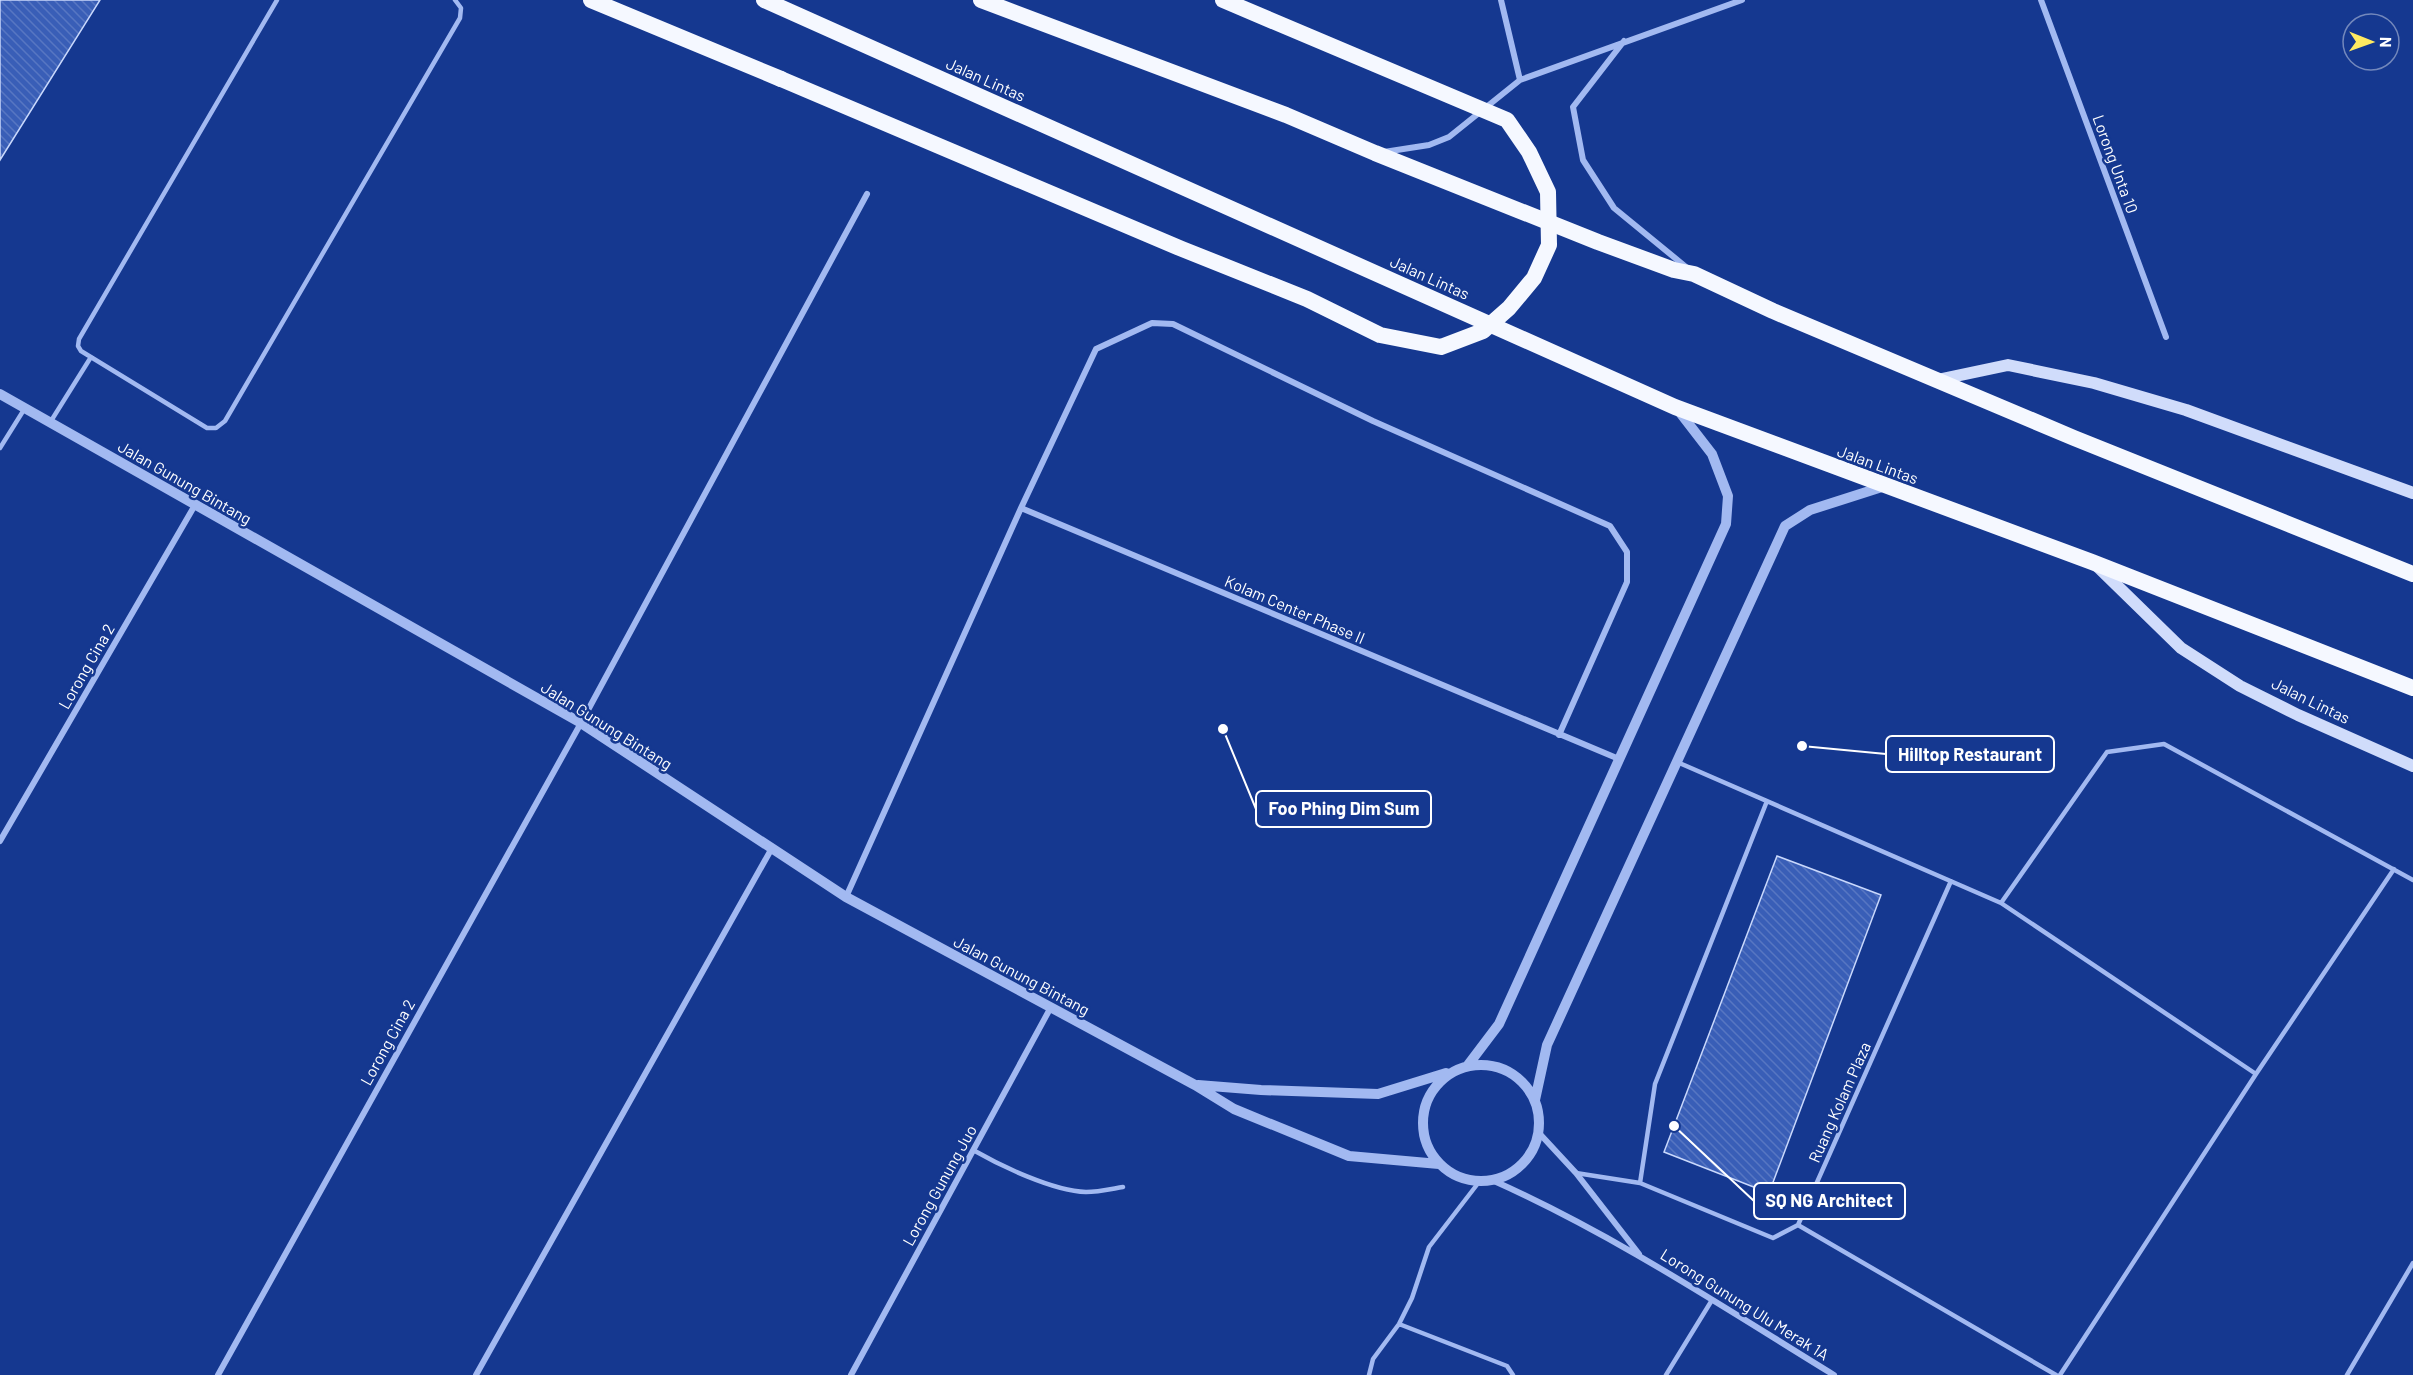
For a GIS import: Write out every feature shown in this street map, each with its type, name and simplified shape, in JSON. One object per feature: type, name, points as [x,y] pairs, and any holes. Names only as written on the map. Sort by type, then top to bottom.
[{"type":"highway","points":[[591,0],[1182,249],[1307,299],[1380,335],[1441,347],[1482,331],[1509,308],[1534,278],[1549,245],[1549,224],[1548,192],[1529,152],[1507,120],[1223,0]]},
{"type":"highway","name":"Jalan Lintas","points":[[764,0],[1675,407],[2092,562],[2413,688]]},
{"type":"highway","points":[[981,0],[1286,116],[1598,242],[1674,270],[1694,274],[1773,311],[2074,438],[2413,574]]},
{"type":"main road","points":[[1936,380],[2008,365],[2094,383],[2186,410],[2413,493]]},
{"type":"main road","name":"Jalan Lintas","points":[[2092,562],[2181,648],[2230,679],[2298,715],[2413,766]]},
{"type":"street","points":[[1501,0],[1520,80]]},
{"type":"street","points":[[1375,153],[1429,145],[1449,137],[1520,80],[1742,0]]},
{"type":"street","name":"Lorong Unta 10","points":[[2041,0],[2166,337]]},
{"type":"street","points":[[1624,41],[1573,107],[1583,160],[1614,208],[1694,274]]},
{"type":"street","name":"Lorong Cina 2","points":[[218,1375],[581,723],[867,194]]},
{"type":"street","points":[[846,897],[1021,508],[1096,349],[1152,323],[1173,324],[1373,422],[1610,526],[1627,552],[1627,582],[1559,735]]},
{"type":"street","name":"Jalan Gunung Bintang","points":[[0,394],[581,723],[846,897],[1195,1085],[1234,1109],[1348,1156],[1439,1164]]},
{"type":"street","points":[[1468,1065],[1499,1024],[1726,524],[1728,495],[1712,454],[1675,407]]},
{"type":"street","points":[[1535,1100],[1547,1045],[1785,526],[1810,510],[1885,486]]},
{"type":"street","name":"Lorong Cina 2","points":[[0,841],[195,505]]},
{"type":"street","name":"Kolam Center Phase II","points":[[1021,508],[1619,759]]},
{"type":"street","points":[[476,1375],[772,848]]},
{"type":"street","name":"Lorong Gunung Juo","points":[[851,1375],[1051,1007]]},
{"type":"street","points":[[1484,1064],[1500,1067],[1514,1074],[1526,1085],[1535,1100],[1539,1116],[1539,1133],[1533,1150],[1523,1164],[1510,1174],[1494,1181],[1479,1182],[1452,1174],[1439,1164],[1426,1141],[1423,1115],[1433,1090],[1451,1072],[1468,1065],[1484,1064]]},
{"type":"street","name":"Jalan Gunung Bintang","points":[[1195,1085],[1378,1094],[1451,1072]]},
{"type":"street","name":"Lorong Gunung Ulu Merak 1A","points":[[1539,1133],[1576,1173],[1641,1257]]},
{"type":"street","name":"Lorong Gunung Ulu Merak 1A","points":[[1494,1181],[1532,1197],[1641,1257],[1834,1375]]},
{"type":"lane","points":[[277,0],[79,339],[78,345],[81,351],[207,428],[216,428],[225,421],[460,18],[461,8],[455,0]]},
{"type":"lane","points":[[50,422],[91,357]]},
{"type":"lane","points":[[0,448],[25,408]]},
{"type":"lane","points":[[2001,903],[2107,752],[2164,744],[2413,880]]},
{"type":"lane","points":[[1677,762],[2001,903],[2256,1074]]},
{"type":"lane","points":[[1640,1183],[1654,1084],[1767,801]]},
{"type":"lane","points":[[1576,1173],[1640,1183],[1773,1238],[1798,1225],[2058,1375],[2394,869]]},
{"type":"lane","name":"Ruang Kolam Plaza","points":[[1798,1225],[1951,880]]},
{"type":"lane","points":[[973,1150],[993,1162],[1059,1188],[1088,1192],[1123,1187]]},
{"type":"lane","points":[[1369,1375],[1373,1359],[1399,1324],[1412,1298],[1429,1247],[1479,1182]]},
{"type":"lane","points":[[2347,1375],[2413,1263]]},
{"type":"lane","points":[[1666,1375],[1712,1300]]},
{"type":"lane","points":[[1399,1324],[1507,1366],[1513,1375]]},
{"type":"building","points":[[0,0],[100,0],[0,160]]},
{"type":"building","points":[[1777,856],[1881,895],[1769,1193],[1664,1152]]},
{"type":"place","name":"Foo Phing Dim Sum","points":[[1223,729]]},
{"type":"place","name":"Hilltop Restaurant","points":[[1802,746]]},
{"type":"place","name":"SQ NG Architect","points":[[1674,1126]]}]
